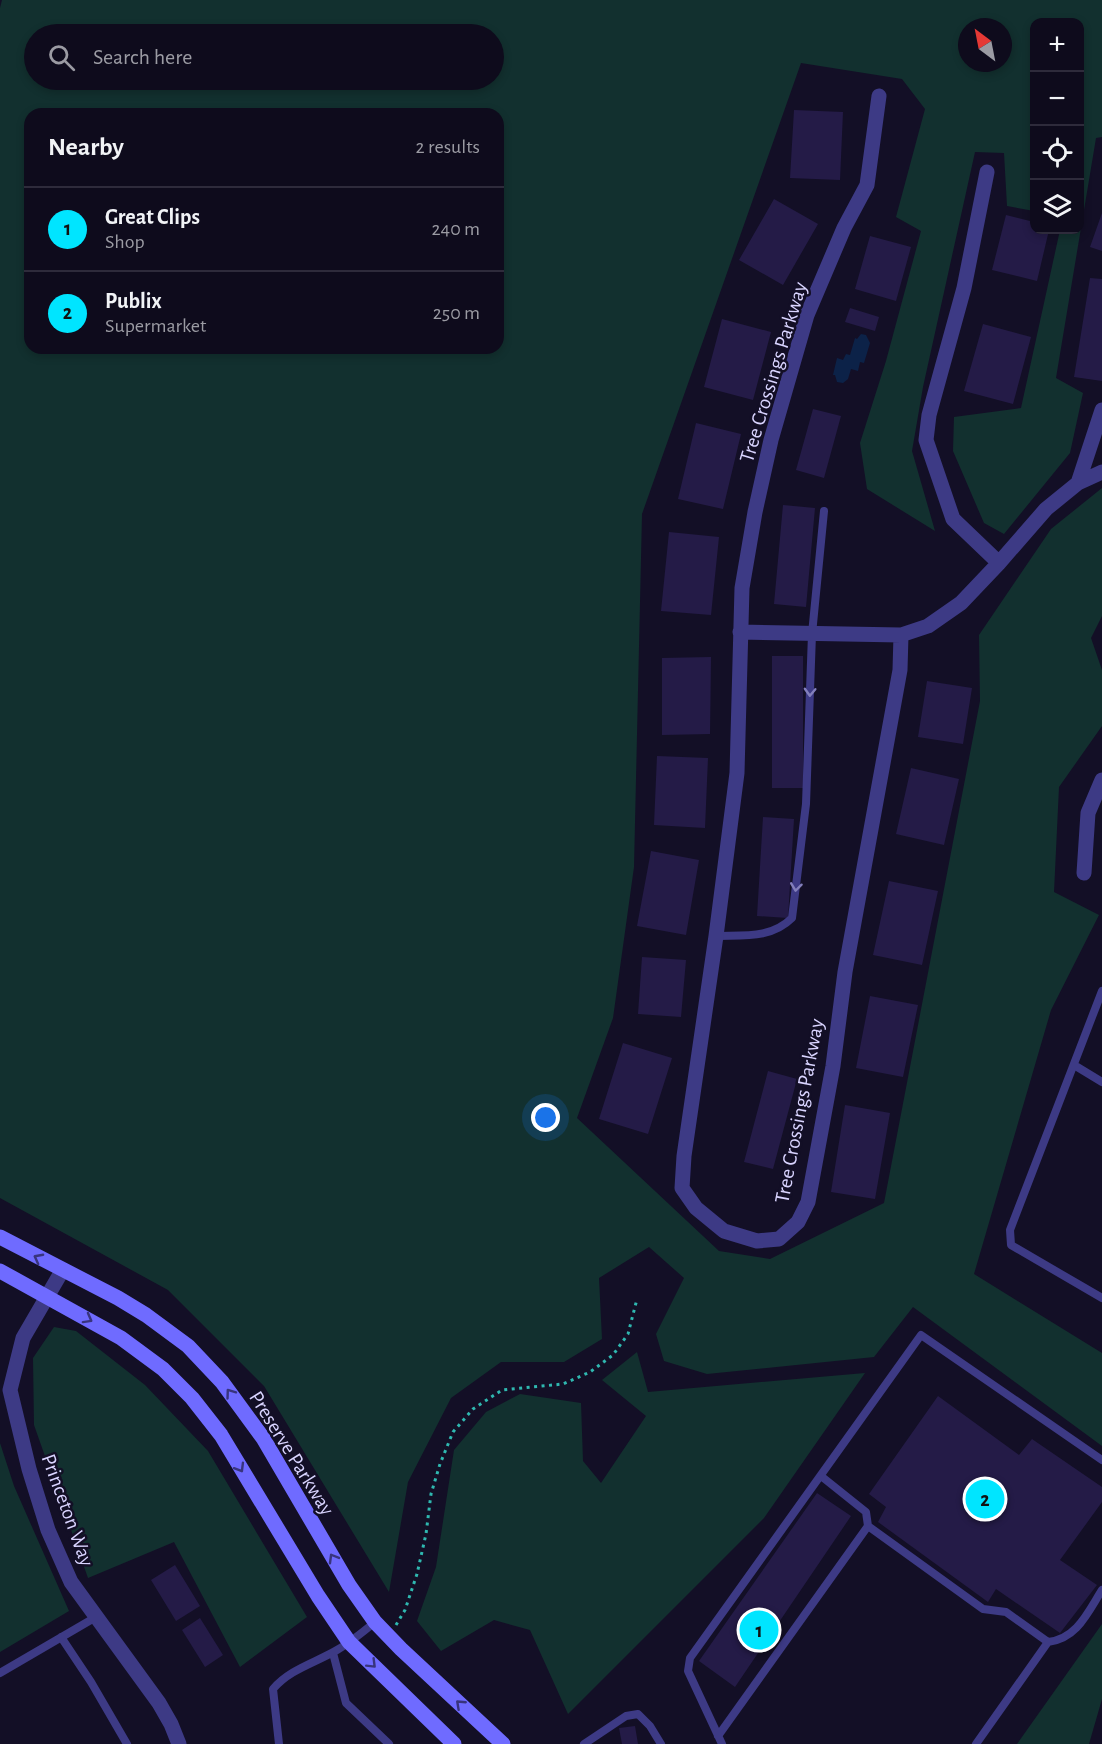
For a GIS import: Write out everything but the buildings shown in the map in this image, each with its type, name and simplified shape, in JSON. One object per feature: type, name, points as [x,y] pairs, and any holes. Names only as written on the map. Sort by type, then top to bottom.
[{"type":"street","name":"Tree Crossings Parkway","points":[[879,96],[867,185],[844,228],[807,315],[771,440],[754,512],[744,578],[740,632],[737,774],[684,1156],[682,1188],[696,1208],[724,1232],[757,1240],[779,1239],[798,1222],[807,1202],[833,1066],[845,972],[900,670],[901,635]]},
{"type":"street","points":[[987,172],[964,288],[929,415],[926,440],[953,519],[999,563]]},
{"type":"street","points":[[1078,483],[1102,410]]},
{"type":"street","points":[[740,632],[901,635],[928,626],[952,609],[999,563],[1046,509],[1078,483],[1102,472]]},
{"type":"street","points":[[1084,873],[1088,813],[1102,780]]},
{"type":"street","name":"Preserve Parkway","points":[[0,1237],[117,1298],[146,1315],[188,1346],[222,1382],[263,1438],[349,1585],[375,1622],[503,1744]]},
{"type":"street","name":"Princeton Way","points":[[62,1270],[23,1338],[10,1390],[29,1469],[48,1530],[71,1582],[159,1703],[179,1744]]},
{"type":"street","points":[[0,1271],[122,1338],[163,1369],[192,1398],[221,1435],[318,1596],[349,1642],[453,1744]]},
{"type":"lane","points":[[716,936],[763,935],[783,928],[792,918],[806,804],[812,634],[824,511]]},
{"type":"lane","points":[[1102,992],[1010,1230],[1011,1245],[1102,1298]]},
{"type":"lane","points":[[1074,1065],[1102,1082]]},
{"type":"lane","points":[[821,1476],[866,1512],[868,1526],[720,1740],[687,1671],[687,1665],[821,1476],[921,1335],[1102,1460]]},
{"type":"lane","points":[[868,1526],[983,1610],[1006,1612],[1048,1642],[1059,1641],[1073,1632],[1102,1590]]},
{"type":"lane","points":[[0,1673],[96,1617]]},
{"type":"lane","points":[[279,1744],[273,1689],[282,1679],[333,1653],[375,1622]]},
{"type":"lane","points":[[61,1637],[91,1682],[127,1744]]},
{"type":"lane","points":[[976,1744],[1048,1642]]},
{"type":"lane","points":[[333,1653],[346,1703],[389,1744]]},
{"type":"lane","points":[[584,1744],[626,1716],[638,1714],[650,1726],[661,1744]]},
{"type":"path","points":[[388,1636],[405,1610],[417,1574],[426,1534],[431,1494],[453,1432],[472,1409],[502,1390],[563,1384],[590,1372],[613,1355],[628,1334],[637,1299]]},
{"type":"green space","points":[[2,0],[1102,0],[1102,137],[1096,138],[1084,210],[1084,18],[1030,18],[1030,210],[1007,206],[1004,153],[975,152],[923,387],[912,451],[935,531],[867,489],[860,443],[886,361],[921,231],[896,217],[925,109],[902,79],[801,63],[642,514],[634,867],[613,1018],[577,1118],[719,1251],[770,1259],[884,1203],[980,701],[979,635],[1051,529],[1102,488],[1102,616],[1091,638],[1102,670],[1102,726],[1059,787],[1054,892],[1099,915],[1051,1010],[974,1274],[1102,1353],[1102,1446],[913,1307],[874,1357],[707,1374],[664,1361],[656,1334],[684,1278],[649,1247],[599,1278],[602,1339],[564,1362],[501,1362],[451,1398],[408,1482],[389,1592],[264,1386],[168,1290],[0,1198],[0,8]]},
{"type":"green space","points":[[1059,234],[1080,234],[1056,378],[1083,393],[1070,453],[1004,534],[984,523],[953,451],[954,417],[1021,408]]},
{"type":"green space","points":[[54,1327],[76,1331],[145,1385],[208,1451],[307,1617],[240,1667],[174,1542],[88,1578],[34,1425],[33,1358]]},
{"type":"green space","points":[[637,1352],[648,1392],[865,1373],[764,1518],[568,1714],[530,1630],[494,1620],[441,1651],[417,1621],[436,1567],[454,1450],[486,1412],[520,1394],[581,1403],[583,1461],[601,1483],[646,1416],[602,1380]]},
{"type":"green space","points":[[0,1443],[14,1486],[69,1611],[0,1652]]},
{"type":"green space","points":[[1102,1624],[1102,1699],[1089,1744],[1017,1744]]},
{"type":"water","points":[[861,334],[866,335],[870,343],[864,363],[860,362],[858,371],[851,369],[848,379],[843,383],[837,382],[833,375],[837,358],[843,360],[846,354],[850,355],[855,338],[857,339]]},
{"type":"place","name":"Publix","points":[[985,1499]]},
{"type":"place","name":"Great Clips","points":[[759,1630]]}]
